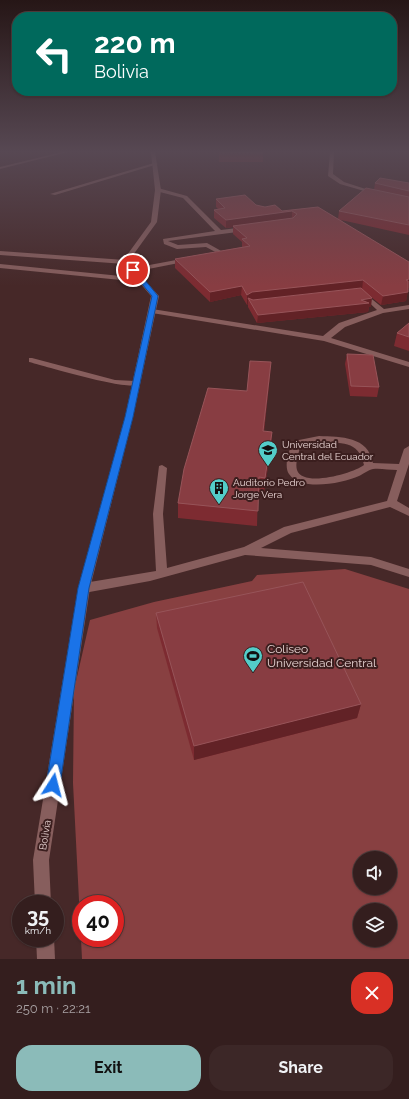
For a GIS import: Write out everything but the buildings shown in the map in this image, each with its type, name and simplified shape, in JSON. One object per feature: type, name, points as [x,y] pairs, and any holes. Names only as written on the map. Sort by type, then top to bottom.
[{"type":"street","points":[[0,253],[125,262],[154,222],[157,197]]},
{"type":"street","points":[[184,197],[220,232]]},
{"type":"street","points":[[221,253],[207,245],[173,246],[165,241],[171,238],[249,228]]},
{"type":"street","points":[[213,254],[230,251]]},
{"type":"street","points":[[133,270],[198,257]]},
{"type":"street","name":"Bolivia","points":[[43,895],[41,860],[84,588],[129,417],[155,296],[125,262]]},
{"type":"street","points":[[0,266],[141,280]]},
{"type":"street","points":[[354,294],[362,293],[382,311]]},
{"type":"street","points":[[325,339],[342,326],[382,311],[409,307]]},
{"type":"street","points":[[152,311],[325,339],[409,365]]},
{"type":"street","points":[[32,360],[115,382],[135,384]]},
{"type":"street","points":[[319,439],[351,441],[364,450],[368,458],[369,466],[365,471],[350,477],[324,481],[300,479],[294,475],[292,470],[295,447],[302,442],[319,439]]},
{"type":"street","points":[[392,503],[409,449]]},
{"type":"street","points":[[369,466],[403,467]]},
{"type":"street","points":[[162,468],[158,514],[162,574]]},
{"type":"street","points":[[84,588],[162,574],[245,551],[288,530],[392,503],[409,512]]},
{"type":"street","points":[[245,551],[371,561],[409,573]]},
{"type":"street","points":[[45,947],[46,959]]},
{"type":"shaded area","points":[[345,569],[409,589],[409,959],[82,959],[81,947],[124,947],[124,895],[79,895],[73,783],[74,690],[90,620],[154,602],[252,581],[257,575]]},
{"type":"place","name":"Universidad Central del Ecuador","points":[[268,467]]},
{"type":"place","name":"Auditorio Pedro Jorge Vera","points":[[219,505]]},
{"type":"place","name":"Coliseo Universidad Central","points":[[253,673]]},
{"type":"route","points":[[53,785],[84,588],[129,417],[155,296],[133,270]]}]
